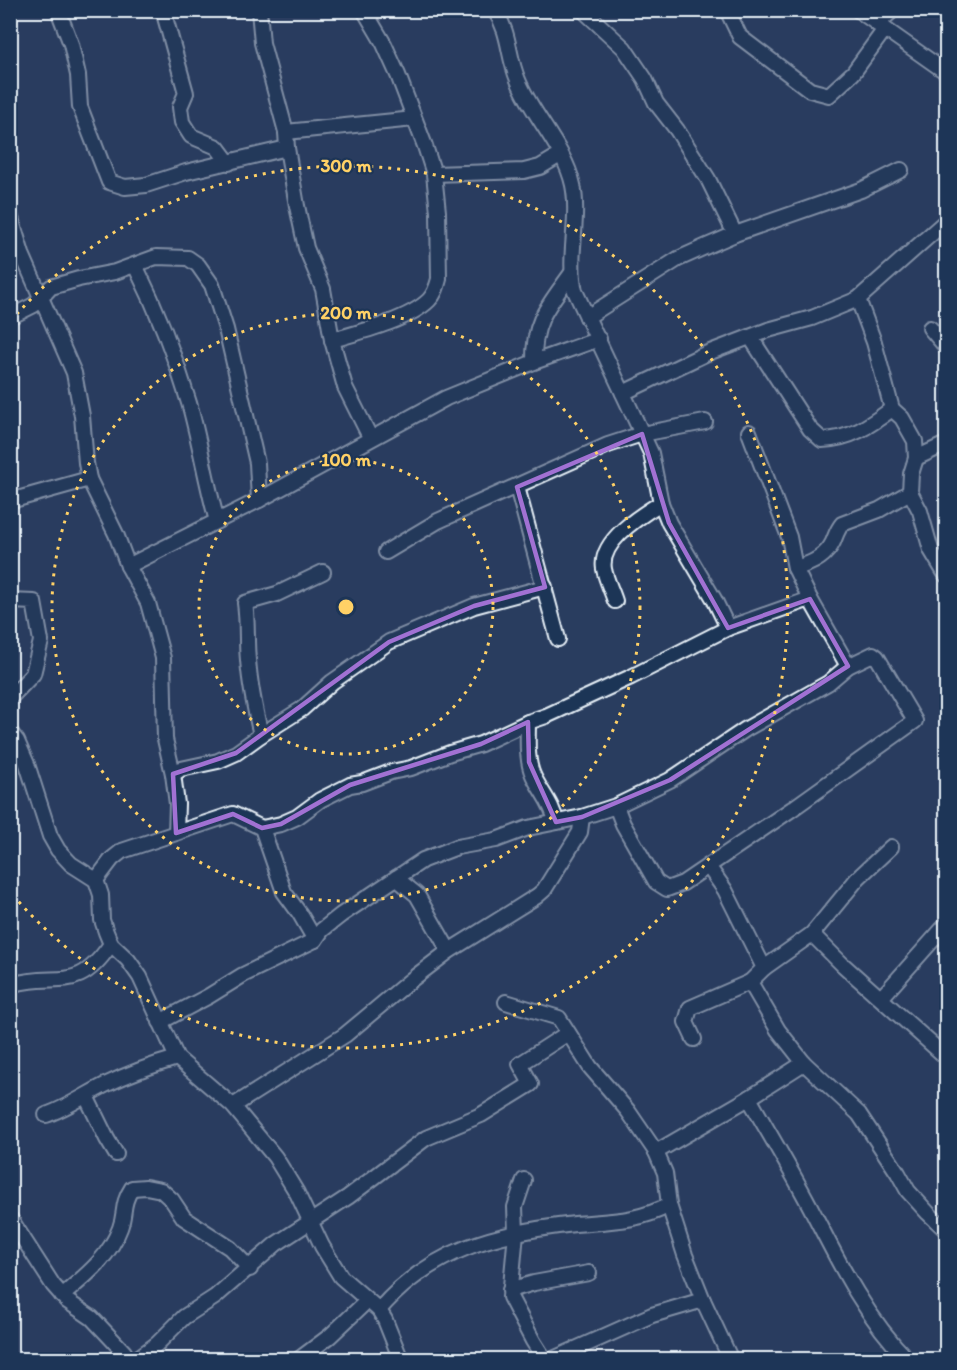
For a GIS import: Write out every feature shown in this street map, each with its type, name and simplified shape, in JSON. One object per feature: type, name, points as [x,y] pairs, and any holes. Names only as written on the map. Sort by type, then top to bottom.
[{"type":"street","points":[[58,10],[71,44],[78,75],[80,107],[110,182],[125,187],[146,185],[186,172],[287,148]]},
{"type":"street","points":[[163,10],[186,93],[180,107],[182,122],[191,136],[217,147],[229,163]]},
{"type":"street","points":[[259,10],[262,43],[286,132],[306,248],[323,289],[332,340],[345,387],[370,437]]},
{"type":"street","points":[[332,340],[400,318],[428,301],[439,279],[438,212],[434,174],[389,54],[364,10]]},
{"type":"street","points":[[495,10],[507,33],[517,79],[531,109],[550,135],[572,185],[574,199],[571,274],[575,291],[651,453],[661,503],[669,523],[714,599],[728,628]]},
{"type":"street","points":[[583,10],[624,48],[645,79],[656,103],[677,130],[708,179],[735,234]]},
{"type":"street","points":[[726,10],[740,37],[810,90],[829,95],[853,74],[893,10]]},
{"type":"street","points":[[858,10],[946,72]]},
{"type":"street","points":[[286,132],[414,119]]},
{"type":"street","points":[[434,174],[524,171],[540,167],[560,155]]},
{"type":"street","points":[[587,317],[678,259],[735,234],[861,190],[901,170]]},
{"type":"street","points":[[10,215],[22,254],[74,373],[82,416],[89,479],[116,534],[128,566],[148,603],[163,658],[165,740],[177,804],[176,833]]},
{"type":"street","points":[[623,393],[705,354],[812,318],[858,299],[944,228]]},
{"type":"street","points":[[10,316],[34,305],[51,287],[115,272],[156,257],[188,258],[198,265],[212,285],[226,329],[257,463],[259,500]]},
{"type":"street","points":[[135,265],[165,332],[183,385],[217,521]]},
{"type":"street","points":[[534,362],[536,338],[542,315],[571,274]]},
{"type":"street","points":[[858,299],[874,342],[892,409],[902,418],[915,441],[916,458],[911,474],[910,492],[920,511],[932,550],[946,575]]},
{"type":"street","points":[[930,328],[946,346]]},
{"type":"street","points":[[751,338],[810,429],[822,440],[834,440],[858,433],[892,409]]},
{"type":"street","points":[[128,566],[259,500],[370,437],[446,398],[534,362],[599,339]]},
{"type":"street","points":[[386,552],[438,521],[608,445],[642,434],[705,422]]},
{"type":"street","points":[[749,432],[789,537],[795,568],[848,666]]},
{"type":"street","points":[[916,458],[946,444]]},
{"type":"street","points":[[10,501],[89,479]]},
{"type":"street","points":[[517,487],[558,639]]},
{"type":"street","points":[[795,568],[807,565],[828,553],[842,524],[879,510],[910,492]]},
{"type":"street","points":[[615,601],[604,567],[608,551],[618,534],[637,518],[661,503]]},
{"type":"street","points":[[261,735],[251,688],[248,658],[249,626],[245,603],[277,594],[323,572]]},
{"type":"street","points":[[173,774],[180,769],[218,761],[236,753],[302,709],[332,682],[389,642],[474,606],[545,587]]},
{"type":"street","points":[[96,880],[112,859],[122,852],[233,814],[262,828],[281,824],[350,785],[411,768],[482,744],[631,677],[728,628],[810,599]]},
{"type":"street","points":[[10,601],[34,602],[41,640],[33,674],[10,698]]},
{"type":"street","points":[[160,1022],[243,975],[315,940],[322,930],[341,915],[423,860],[457,848],[496,840],[528,828],[582,817],[616,806],[670,780],[746,729],[828,683],[848,666],[873,654],[914,717],[914,724],[858,760],[792,809],[683,883],[667,888],[656,882],[623,824],[616,806]]},
{"type":"street","points":[[528,722],[529,762],[533,776],[545,795],[556,822]]},
{"type":"street","points":[[10,732],[17,741],[27,764],[50,836],[58,850],[71,864],[96,880],[101,895],[102,920],[111,944],[128,960],[140,977],[177,1058],[233,1106],[275,1157],[297,1193],[322,1246],[341,1277],[379,1310],[390,1330],[401,1359]]},
{"type":"street","points":[[233,1106],[345,1035],[449,951],[537,896],[544,890],[580,832],[582,817]]},
{"type":"street","points":[[262,828],[284,892],[315,940]]},
{"type":"street","points":[[694,1039],[686,1022],[690,1008],[750,982],[764,968],[812,934],[858,878],[891,847]]},
{"type":"street","points":[[708,866],[725,890],[764,968]]},
{"type":"street","points":[[396,878],[417,896],[449,951]]},
{"type":"street","points":[[881,998],[945,930]]},
{"type":"street","points":[[812,934],[842,964],[946,1057]]},
{"type":"street","points":[[10,985],[20,982],[73,979],[101,959],[111,944]]},
{"type":"street","points":[[750,982],[778,1030],[804,1063],[859,1114],[908,1191],[946,1230]]},
{"type":"street","points":[[506,1002],[559,1018],[590,1067],[628,1111],[656,1152],[665,1173],[669,1206],[703,1300],[731,1359]]},
{"type":"street","points":[[135,1359],[157,1344],[184,1317],[215,1297],[250,1269],[276,1244],[312,1223],[426,1138],[482,1114],[531,1084],[520,1064],[568,1033]]},
{"type":"street","points":[[46,1115],[149,1066],[177,1058]]},
{"type":"street","points":[[656,1152],[804,1063]]},
{"type":"street","points":[[86,1096],[116,1154]]},
{"type":"street","points":[[749,1098],[842,1270],[896,1348],[908,1359]]},
{"type":"street","points":[[524,1180],[515,1207],[516,1233],[510,1290],[511,1303],[545,1359]]},
{"type":"street","points":[[62,1296],[88,1275],[110,1248],[121,1226],[125,1199],[132,1188],[146,1187],[161,1190],[172,1200],[184,1218],[230,1248],[250,1269]]},
{"type":"street","points":[[379,1310],[400,1288],[446,1256],[483,1240],[573,1225],[625,1221],[669,1206]]},
{"type":"street","points":[[10,1218],[62,1296],[92,1318],[128,1359]]},
{"type":"street","points":[[510,1290],[589,1273]]},
{"type":"street","points":[[551,1359],[652,1315],[703,1300]]},
{"type":"street","points":[[298,1359],[330,1336],[368,1301]]},
{"type":"highlighted area","points":[[642,434],[669,523],[728,628],[810,599],[848,666],[670,780],[582,817],[556,822],[529,762],[528,722],[481,744],[350,785],[281,824],[262,828],[233,814],[176,833],[173,774],[236,753],[389,642],[474,606],[545,587],[517,487]]}]
